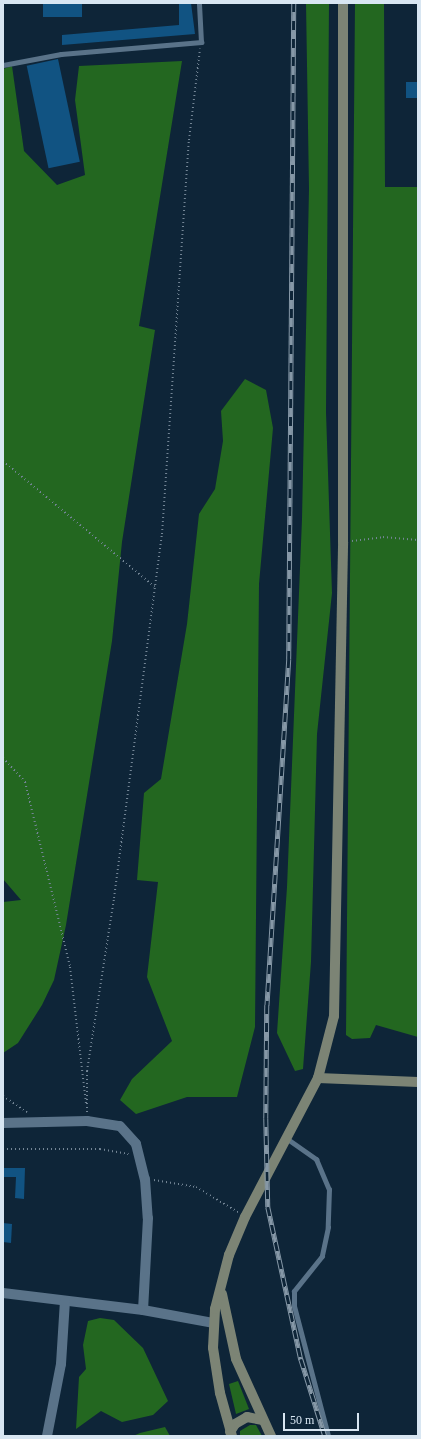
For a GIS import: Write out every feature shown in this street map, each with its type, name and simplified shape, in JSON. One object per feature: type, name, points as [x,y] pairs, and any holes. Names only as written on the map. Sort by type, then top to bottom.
[{"type":"main road","points":[[231,1434],[220,1393],[213,1323],[222,1290],[229,1255],[245,1217],[318,1078],[334,1016],[343,542],[343,3]]},
{"type":"main road","points":[[318,1078],[418,1082]]},
{"type":"main road","points":[[222,1290],[236,1360],[271,1436]]},
{"type":"main road","points":[[231,1434],[235,1424],[247,1418],[263,1420]]},
{"type":"street","points":[[3,1123],[87,1121],[120,1126],[136,1144],[145,1178],[148,1218],[143,1310]]},
{"type":"street","points":[[3,1293],[143,1310],[213,1323]]},
{"type":"street","points":[[47,1436],[61,1364],[65,1301]]},
{"type":"lane","points":[[3,65],[61,54],[201,42],[199,3]]},
{"type":"lane","points":[[286,1138],[316,1159],[329,1189],[328,1227],[322,1256],[294,1291],[294,1306],[328,1436]]},
{"type":"path","points":[[87,1121],[87,1071],[114,898],[155,587],[168,456],[189,140],[201,42]]},
{"type":"path","points":[[3,461],[155,587]]},
{"type":"path","points":[[343,542],[383,537],[418,540]]},
{"type":"path","points":[[3,758],[25,782],[70,967],[80,1028],[87,1121]]},
{"type":"path","points":[[3,1096],[40,1122]]},
{"type":"path","points":[[3,1149],[100,1149],[140,1156]]},
{"type":"path","points":[[145,1178],[196,1187],[245,1217]]},
{"type":"green space","points":[[306,3],[329,3],[326,412],[332,593],[317,734],[311,962],[303,1069],[295,1071],[277,1033],[287,887],[302,519],[309,189]]},
{"type":"green space","points":[[355,3],[384,3],[385,187],[418,187],[418,1037],[376,1025],[370,1038],[352,1039],[346,1035]]},
{"type":"green space","points":[[182,61],[139,326],[155,330],[122,542],[112,641],[66,925],[54,980],[42,1005],[18,1043],[3,1053],[3,902],[21,900],[3,879],[3,69],[12,66],[24,151],[57,185],[85,175],[75,100],[79,66]]},
{"type":"green space","points":[[245,379],[266,390],[273,428],[259,584],[255,1027],[237,1097],[187,1097],[136,1114],[120,1100],[132,1079],[172,1041],[147,977],[158,882],[137,880],[144,793],[161,779],[187,624],[199,514],[215,489],[223,441],[221,411]]},
{"type":"green space","points":[[100,1318],[114,1320],[143,1348],[168,1401],[153,1415],[122,1422],[101,1411],[76,1429],[79,1377],[86,1369],[83,1345],[88,1321]]},
{"type":"green space","points":[[238,1381],[249,1409],[236,1414],[229,1384]]},
{"type":"green space","points":[[250,1425],[256,1425],[262,1436],[240,1436],[240,1431]]},
{"type":"green space","points":[[165,1427],[170,1436],[133,1436],[140,1433]]},
{"type":"building","points":[[43,3],[82,3],[82,17],[43,17]]},
{"type":"building","points":[[179,3],[191,3],[195,34],[62,45],[62,35],[179,25]]},
{"type":"building","points":[[58,59],[80,162],[49,168],[27,66]]},
{"type":"building","points":[[406,82],[418,82],[418,98],[406,98]]},
{"type":"building","points":[[3,1168],[25,1168],[24,1199],[15,1198],[16,1177],[3,1177]]},
{"type":"building","points":[[3,1223],[12,1224],[11,1243],[3,1242]]},
{"type":"railway","points":[[294,3],[289,659],[267,1005],[266,1118],[268,1207],[301,1359],[325,1436]]}]
